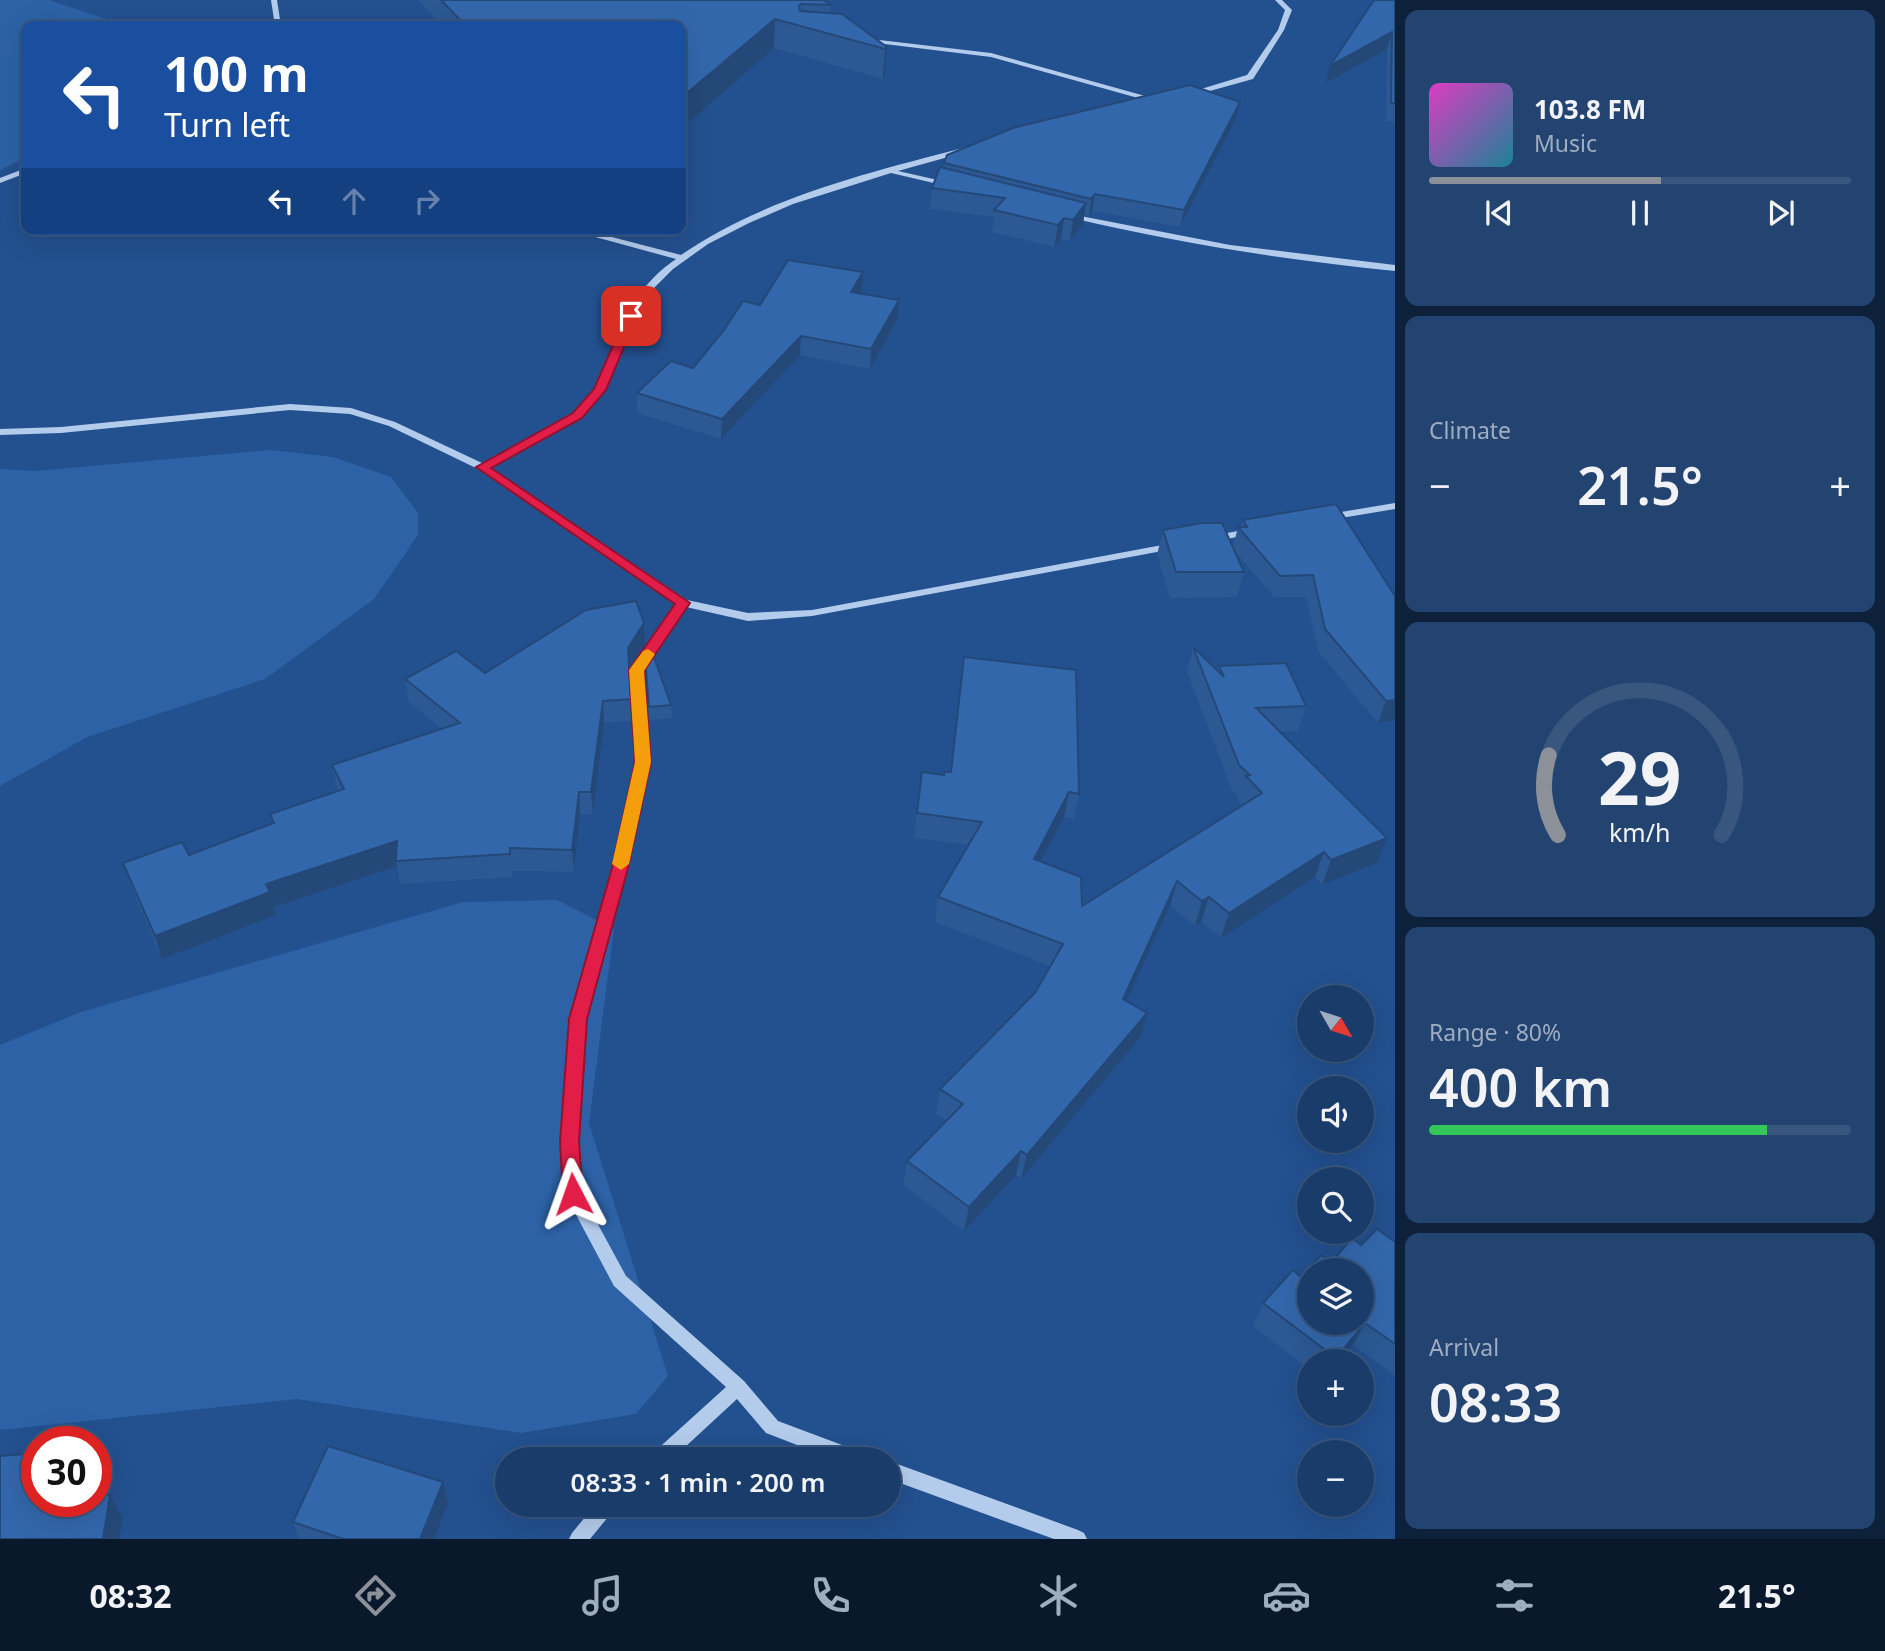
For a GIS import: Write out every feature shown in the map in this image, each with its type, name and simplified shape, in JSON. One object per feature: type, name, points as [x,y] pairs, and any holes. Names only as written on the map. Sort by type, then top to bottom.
[{"type":"street","points":[[274,0],[277,21]]},
{"type":"street","points":[[1137,108],[1223,87],[1250,77],[1280,30],[1289,10],[1278,0]]},
{"type":"street","points":[[858,40],[991,55],[1163,102]]},
{"type":"street","points":[[482,467],[577,415],[600,390],[640,296],[681,258],[737,225],[817,195],[968,149]]},
{"type":"street","points":[[891,171],[959,188]]},
{"type":"street","points":[[0,181],[21,172]]},
{"type":"street","points":[[1054,212],[1149,234],[1311,261],[1395,268]]},
{"type":"street","points":[[593,235],[681,258]]},
{"type":"street","points":[[0,432],[61,430],[290,407],[351,411],[392,424],[482,467],[683,603],[748,617],[812,613],[1179,545]]},
{"type":"street","points":[[1315,520],[1395,506]]},
{"type":"street","points":[[1206,540],[1261,530]]},
{"type":"street","points":[[683,603],[637,670],[643,762],[620,868],[578,1019],[569,1142],[573,1194],[620,1281],[738,1387],[772,1427],[825,1447]]},
{"type":"street","points":[[672,1447],[738,1387]]},
{"type":"street","points":[[901,1474],[1078,1539]]},
{"type":"street","points":[[578,1539],[597,1517]]},
{"type":"shaded area","points":[[0,0],[49,0],[112,21],[21,21],[21,160],[0,170]]},
{"type":"shaded area","points":[[271,450],[333,457],[391,477],[418,513],[418,535],[374,599],[265,679],[87,737],[0,786],[0,469],[36,471]]},
{"type":"shaded area","points":[[557,900],[614,929],[589,1123],[668,1376],[636,1414],[521,1433],[297,1399],[0,1430],[0,1045],[81,1012],[463,902]]},
{"type":"building","points":[[441,0],[823,0],[830,5],[801,4],[800,11],[842,14],[887,47],[885,49],[775,19],[686,94],[686,21],[461,21]]},
{"type":"building","points":[[1374,0],[1395,0],[1395,103],[1391,103],[1392,32],[1330,66]]},
{"type":"building","points":[[1190,85],[1240,102],[1184,210],[1095,194],[1091,199],[944,163],[947,155],[1013,128]]},
{"type":"building","points":[[940,167],[1086,203],[1073,220],[1064,218],[1058,225],[994,210],[1005,198],[932,188]]},
{"type":"building","points":[[788,260],[863,272],[851,292],[899,300],[871,349],[801,336],[722,419],[637,393],[671,361],[693,368],[724,330],[743,301],[760,305]]},
{"type":"building","points":[[1336,504],[1395,596],[1395,700],[1386,701],[1325,629],[1313,575],[1280,576],[1238,527],[1247,527],[1243,520]]},
{"type":"building","points":[[1202,523],[1222,523],[1244,572],[1176,572],[1163,530]]},
{"type":"building","points":[[636,601],[644,623],[628,648],[631,699],[603,701],[591,792],[579,792],[572,850],[510,848],[510,854],[396,861],[397,841],[266,884],[270,892],[155,936],[123,863],[182,842],[189,855],[274,823],[270,814],[344,789],[332,765],[460,723],[405,679],[456,651],[485,673],[586,610]]},
{"type":"building","points":[[1193,647],[1224,677],[1219,666],[1286,663],[1306,706],[1256,708],[1387,838],[1331,860],[1324,852],[1229,913],[1209,897],[1202,901],[1177,881],[1123,999],[1147,1013],[1027,1155],[1021,1151],[969,1207],[907,1161],[963,1104],[940,1089],[1035,993],[1063,944],[938,897],[982,822],[917,813],[922,772],[944,775],[944,772],[951,772],[964,657],[1076,670],[1079,794],[1069,792],[1034,859],[1081,877],[1082,906],[1262,793],[1246,776],[1250,775],[1239,765]]},
{"type":"building","points":[[651,649],[671,705],[649,707],[645,657]]},
{"type":"building","points":[[1377,1229],[1395,1242],[1395,1344],[1374,1329],[1374,1258],[1335,1258],[1347,1244],[1374,1244],[1374,1232]]},
{"type":"building","points":[[1293,1270],[1297,1274],[1297,1329],[1263,1303]]},
{"type":"building","points":[[1305,1335],[1355,1335],[1343,1349],[1324,1349]]},
{"type":"building","points":[[328,1446],[443,1482],[420,1539],[343,1539],[293,1522]]},
{"type":"building","points":[[21,1454],[21,1517],[106,1517],[103,1539],[0,1539],[0,1456]]},
{"type":"slow traffic","points":[[621,864],[643,762],[637,670],[648,654]]},
{"type":"route","points":[[573,1194],[569,1142],[578,1019],[620,868],[643,762],[637,670],[683,603],[482,467],[577,415],[600,390],[631,316]]}]
